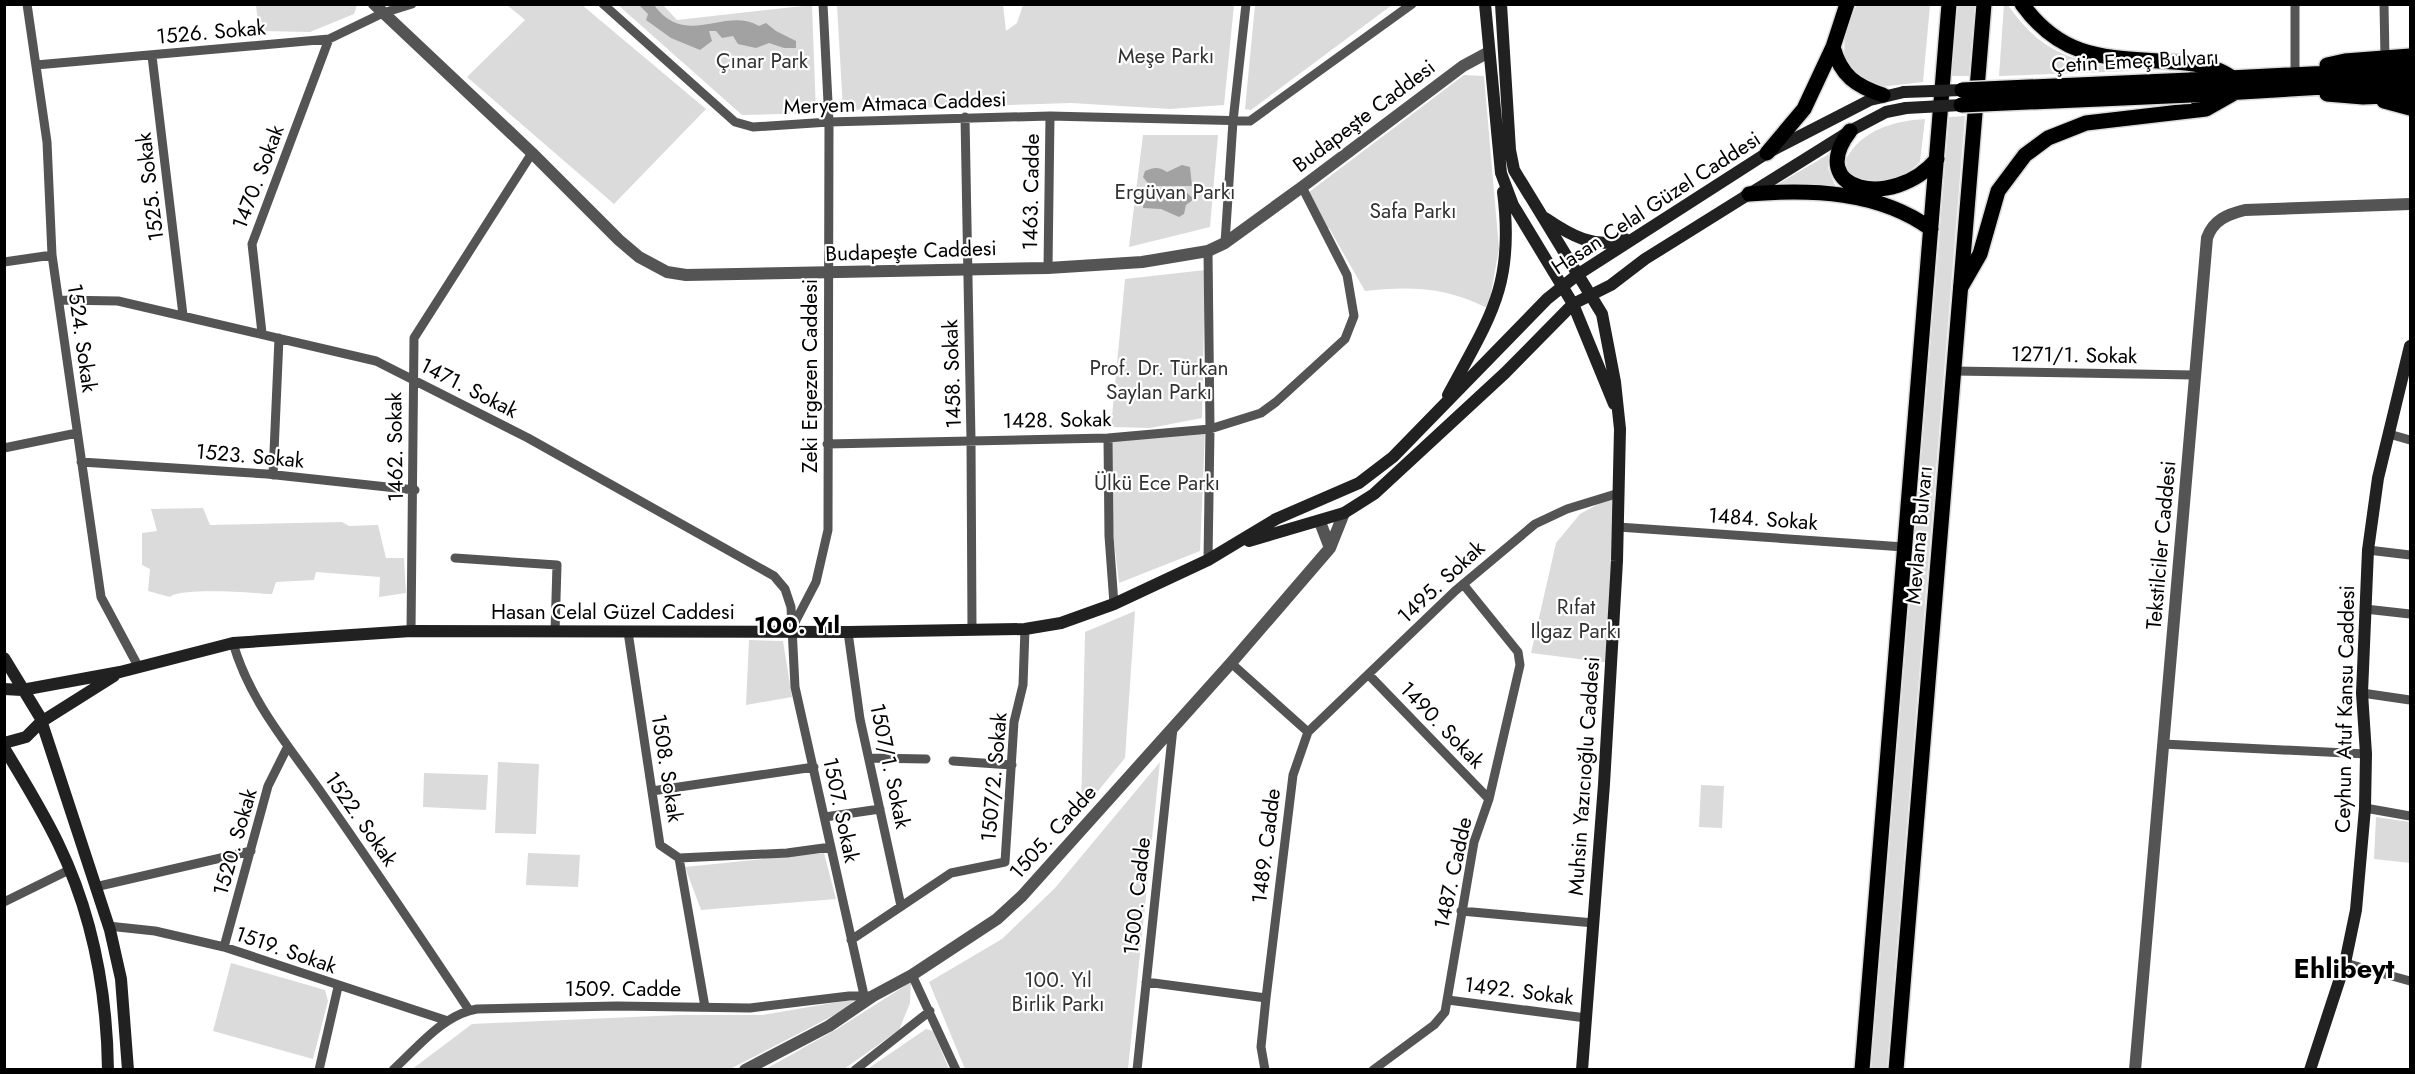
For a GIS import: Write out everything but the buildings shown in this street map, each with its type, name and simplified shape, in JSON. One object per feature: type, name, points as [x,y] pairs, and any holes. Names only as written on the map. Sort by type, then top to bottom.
[{"type":"main road","name":"Muhsin Yazıcıoğlu Caddesi","points":[[1485,4],[1501,173],[1513,205],[1573,304],[1618,413]]},
{"type":"main road","name":"Muhsin Yazıcıoğlu Caddesi","points":[[1501,4],[1510,150],[1514,170],[1602,314],[1618,413],[1618,527],[1594,923],[1582,1070]]},
{"type":"main road","points":[[1767,153],[1804,109],[1833,47],[1847,4]]},
{"type":"main road","name":"Mevlana Bulvarı","points":[[1896,1070],[1984,4]]},
{"type":"main road","points":[[2022,4],[2047,33],[2081,52],[2105,57],[2201,65],[2218,69],[2231,77]]},
{"type":"main road","name":"Mevlana Bulvarı","points":[[1862,1070],[1948,6]]},
{"type":"main road","points":[[1833,47],[1840,67],[1850,80],[1883,95]]},
{"type":"main road","name":"Çetin Emeç Bulvarı","points":[[2304,78],[2345,61],[2410,56]]},
{"type":"main road","name":"Çetin Emeç Bulvarı","points":[[1961,97],[2190,88],[2236,92],[2304,78],[2410,69]]},
{"type":"main road","name":"Çetin Emeç Bulvarı","points":[[2190,88],[2231,77],[2410,82]]},
{"type":"main road","name":"Çetin Emeç Bulvarı","points":[[2304,78],[2333,95],[2363,97],[2410,95]]},
{"type":"main road","name":"Hasan Celal Güzel Caddesi","points":[[4,689],[22,690],[120,672],[233,643],[411,631],[848,632],[1025,629],[1061,623],[1114,604],[1208,560],[1237,545],[1276,519],[1359,483],[1393,457],[1547,299],[1577,275],[1767,153],[1883,95],[1905,92],[1961,97]]},
{"type":"main road","points":[[1961,287],[1980,254],[1998,191],[2025,155],[2048,138],[2086,123],[2206,110],[2236,92]]},
{"type":"main road","name":"Hasan Celal Güzel Caddesi","points":[[1237,545],[1320,522],[1344,513],[1374,494],[1505,373],[1573,304],[1611,285],[1645,259],[1850,131],[1886,112],[1961,97]]},
{"type":"main road","points":[[2363,97],[2410,108]]},
{"type":"main road","points":[[1850,131],[1840,148],[1838,166],[1843,177],[1861,188],[1881,190],[1896,188],[1921,176],[1937,159]]},
{"type":"main road","points":[[1440,409],[1490,319],[1500,290],[1506,256],[1507,228],[1501,173]]},
{"type":"main road","points":[[1749,194],[1808,192],[1860,199],[1904,211],[1931,229]]},
{"type":"main road","points":[[1540,215],[1574,237],[1598,243],[1614,243],[1643,232]]},
{"type":"main road","name":"Ceyhun Atuf Kansu Caddesi","points":[[2310,1070],[2345,963],[2361,869],[2366,754],[2362,693],[2368,550],[2377,488],[2410,346]]},
{"type":"main road","points":[[1333,494],[1344,513]]},
{"type":"main road","points":[[1312,503],[1320,522]]},
{"type":"main road","points":[[4,658],[22,690],[30,698],[41,722],[108,926],[121,979],[129,1070]]},
{"type":"main road","name":"Hasan Celal Güzel Caddesi","points":[[4,745],[26,737],[41,722],[120,672]]},
{"type":"main road","points":[[4,745],[45,818],[69,870],[87,918],[99,973],[107,1037],[108,1070]]},
{"type":"street","name":"1524. Sokak","points":[[27,4],[47,142],[52,255],[101,597],[138,666]]},
{"type":"street","name":"1526. Sokak","points":[[36,65],[329,39],[379,9],[412,4]]},
{"type":"street","name":"Meryem Atmaca Caddesi","points":[[603,4],[735,122],[753,127],[965,117],[1050,116],[1250,121],[1412,4]]},
{"type":"street","name":"Zeki Ergezen Caddesi","points":[[790,632],[816,582],[828,530],[830,122],[824,4]]},
{"type":"street","points":[[1225,243],[1233,121],[1246,4]]},
{"type":"street","points":[[2295,4],[2304,78]]},
{"type":"street","points":[[2384,4],[2385,58]]},
{"type":"street","name":"Budapeşte Caddesi","points":[[379,9],[639,257],[667,272],[707,276],[967,268],[1048,268],[1142,262],[1208,251],[1225,243],[1463,66],[1489,52]]},
{"type":"street","name":"1470. Sokak","points":[[262,333],[252,244],[329,39]]},
{"type":"street","name":"1525. Sokak","points":[[152,56],[183,315]]},
{"type":"street","name":"1463. Cadde","points":[[1048,268],[1050,116]]},
{"type":"street","name":"1458. Sokak","points":[[965,117],[972,630]]},
{"type":"street","name":"1462. Sokak","points":[[411,631],[415,490],[412,379],[414,338],[532,153]]},
{"type":"street","name":"1428. Sokak","points":[[827,444],[1108,438],[1210,429],[1261,412],[1276,402],[1345,339],[1354,316],[1347,275],[1302,187]]},
{"type":"street","name":"Tekstilciler Caddesi","points":[[2134,1070],[2194,375],[2206,246],[2210,231],[2222,218],[2245,210],[2410,204]]},
{"type":"street","points":[[1208,251],[1210,429],[1208,560]]},
{"type":"street","points":[[4,262],[52,255]]},
{"type":"street","name":"1471. Sokak","points":[[60,300],[118,301],[376,361],[528,438],[774,576],[785,589],[791,607],[790,632]]},
{"type":"street","points":[[273,475],[279,338]]},
{"type":"street","name":"1271/1. Sokak","points":[[1954,371],[2194,375]]},
{"type":"street","points":[[4,448],[77,433]]},
{"type":"street","points":[[2389,434],[2410,440]]},
{"type":"street","points":[[1108,438],[1109,536],[1114,604]]},
{"type":"street","name":"1523. Sokak","points":[[81,462],[273,475],[415,490]]},
{"type":"street","name":"1495. Sokak","points":[[1308,732],[1463,584],[1535,524],[1567,509],[1619,493]]},
{"type":"street","name":"1505. Cadde","points":[[745,1070],[829,1026],[868,996],[912,975],[997,918],[1022,896],[1232,663],[1330,548],[1344,513]]},
{"type":"street","points":[[1320,522],[1330,548]]},
{"type":"street","name":"1484. Sokak","points":[[1618,527],[1905,547]]},
{"type":"street","points":[[2368,550],[2410,555]]},
{"type":"street","points":[[455,558],[557,565],[555,632]]},
{"type":"street","name":"1487. Cadde","points":[[1373,1070],[1434,1025],[1445,1012],[1474,842],[1489,799],[1520,665],[1518,652],[1463,584]]},
{"type":"street","points":[[2365,609],[2410,614]]},
{"type":"street","name":"1507/2. Sokak","points":[[851,940],[951,873],[1005,862],[1014,722],[1023,685],[1025,629]]},
{"type":"street","name":"1508. Sokak","points":[[628,632],[660,845],[679,858]]},
{"type":"street","name":"1507. Sokak","points":[[790,632],[795,687],[851,940],[868,996]]},
{"type":"street","name":"1507/1. Sokak","points":[[848,632],[869,758],[902,906]]},
{"type":"street","name":"1522. Sokak","points":[[233,643],[253,693],[287,748],[322,793],[470,1010]]},
{"type":"street","points":[[1232,663],[1308,732]]},
{"type":"street","name":"1490. Sokak","points":[[1369,675],[1489,799]]},
{"type":"street","points":[[2362,693],[2410,700]]},
{"type":"street","name":"1500. Cadde","points":[[1137,1070],[1173,726]]},
{"type":"street","name":"1489. Cadde","points":[[1265,1070],[1262,1047],[1266,998],[1293,776],[1308,732]]},
{"type":"street","points":[[2163,744],[2366,754]]},
{"type":"street","name":"1520. Sokak","points":[[224,947],[268,786],[287,748]]},
{"type":"street","points":[[869,758],[926,759]]},
{"type":"street","points":[[953,761],[1012,765]]},
{"type":"street","points":[[652,791],[814,767]]},
{"type":"street","points":[[2365,808],[2410,816]]},
{"type":"street","points":[[825,817],[880,809]]},
{"type":"street","points":[[705,1007],[679,858],[787,853],[831,847]]},
{"type":"street","points":[[95,887],[251,851]]},
{"type":"street","points":[[4,902],[69,870]]},
{"type":"street","points":[[1461,911],[1594,923]]},
{"type":"street","name":"1519. Sokak","points":[[108,926],[155,931],[224,947],[338,987],[448,1021]]},
{"type":"street","points":[[2345,963],[2410,981]]},
{"type":"street","points":[[912,975],[956,1070]]},
{"type":"street","points":[[1146,982],[1266,998]]},
{"type":"street","points":[[319,1070],[338,987]]},
{"type":"street","name":"1509. Cadde","points":[[393,1070],[448,1021],[470,1010],[617,1006],[766,1007],[868,996]]},
{"type":"street","name":"1492. Sokak","points":[[1448,1000],[1586,1018]]},
{"type":"street","points":[[855,1070],[930,1011]]},
{"type":"green space","points":[[1255,4],[1392,5],[1251,110],[1245,109]]},
{"type":"green space","points":[[2004,4],[2008,5],[2034,35],[2061,53],[2077,59],[2132,71],[1999,76]]},
{"type":"green space","points":[[256,5],[357,5],[354,14],[310,32],[259,31]]},
{"type":"green space","points":[[507,5],[582,5],[706,109],[614,204],[467,77],[525,20]]},
{"type":"green space","name":"Çınar Park","points":[[618,5],[663,5],[677,20],[812,5],[816,113],[742,115]]},
{"type":"green space","name":"Meşe Parkı","points":[[837,5],[1003,5],[1006,31],[1017,23],[1023,5],[1234,5],[1224,105],[1170,109],[1071,103],[843,110]]},
{"type":"green space","points":[[1857,5],[1930,5],[1923,82],[1871,88],[1844,62],[1845,28]]},
{"type":"green space","points":[[1958,5],[1975,5],[1969,76],[1951,76]]},
{"type":"green space","name":"Safa Parkı","points":[[1464,75],[1484,76],[1499,249],[1489,304],[1487,308],[1457,296],[1428,290],[1365,291],[1329,228],[1324,229],[1305,195]]},
{"type":"green space","points":[[1965,116],[1887,1069],[1871,1069],[1949,117]]},
{"type":"green space","points":[[1925,119],[1920,162],[1903,175],[1885,182],[1876,182],[1857,178],[1847,172],[1846,159],[1853,149],[1870,134],[1901,122]]},
{"type":"green space","name":"Ergüvan Parkı","points":[[1143,135],[1218,135],[1210,227],[1129,247]]},
{"type":"green space","points":[[1829,154],[1828,168],[1836,188],[1773,187]]},
{"type":"green space","name":"Prof. Dr. Türkan Saylan Parkı","points":[[1205,270],[1202,418],[1150,428],[1111,427],[1125,279]]},
{"type":"green space","name":"Ülkü Ece Parkı","points":[[1205,432],[1200,551],[1119,583],[1111,517],[1110,441]]},
{"type":"green space","name":"Rıfat Ilgaz Parkı","points":[[1619,493],[1611,663],[1531,653],[1556,543],[1580,514]]},
{"type":"green space","points":[[203,508],[210,525],[342,522],[349,526],[378,525],[386,558],[404,558],[406,593],[379,597],[380,577],[316,572],[314,580],[276,582],[272,594],[202,591],[170,597],[148,591],[150,569],[142,565],[142,533],[157,531],[151,509]]},
{"type":"green space","points":[[1135,611],[1125,758],[1081,812],[1085,632]]},
{"type":"green space","points":[[749,640],[783,641],[792,697],[746,705]]},
{"type":"green space","points":[[498,762],[539,764],[536,834],[495,833]]},
{"type":"green space","name":"100. Yıl Birlik Parkı","points":[[1160,762],[1128,1069],[965,1069],[929,982],[1002,939],[1055,888]]},
{"type":"green space","points":[[424,773],[488,775],[486,810],[423,807]]},
{"type":"green space","points":[[1701,785],[1724,786],[1722,828],[1699,827]]},
{"type":"green space","points":[[2376,817],[2410,822],[2410,863],[2374,859]]},
{"type":"green space","points":[[528,853],[580,855],[578,887],[526,885]]},
{"type":"green space","points":[[824,853],[836,899],[701,910],[685,867]]},
{"type":"green space","points":[[231,963],[325,990],[328,1001],[313,1059],[213,1031]]},
{"type":"green space","points":[[911,982],[910,1003],[899,1030],[844,1069],[764,1070],[837,1029]]},
{"type":"green space","points":[[853,1001],[848,1008],[730,1069],[411,1070],[472,1024],[679,1015],[762,1015]]},
{"type":"green space","points":[[926,1029],[933,1031],[949,1069],[866,1070]]},
{"type":"shaded area","points":[[639,5],[654,5],[666,18],[679,24],[692,26],[733,20],[746,21],[759,26],[766,23],[796,41],[796,48],[784,48],[769,43],[756,48],[738,44],[733,36],[722,38],[716,31],[709,31],[712,41],[700,50],[671,38],[646,20],[648,14]]},
{"type":"shaded area","points":[[1182,165],[1190,167],[1192,186],[1150,186],[1143,177],[1145,171],[1148,170],[1157,168],[1167,172]]},
{"type":"shaded area","points":[[1187,193],[1194,199],[1186,205],[1184,214],[1179,217],[1161,209],[1143,208],[1144,201],[1149,199]]},
{"type":"district","name":"100. Yıl","points":[[797,624]]},
{"type":"district","name":"Ehlibeyt","points":[[2344,968]]}]
